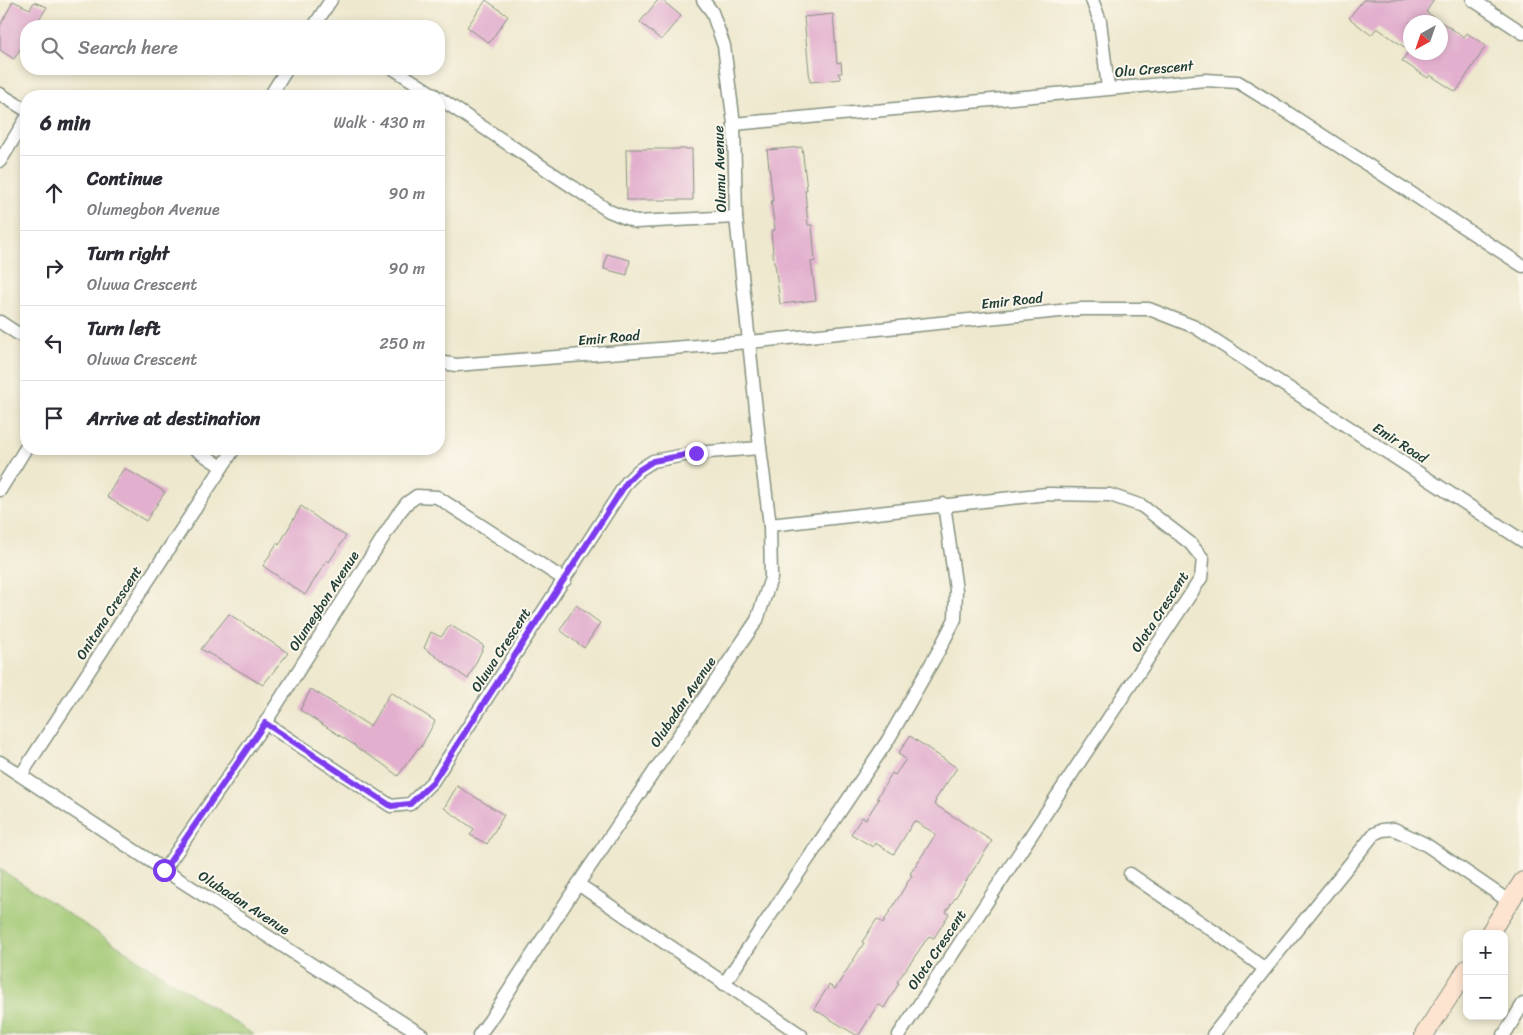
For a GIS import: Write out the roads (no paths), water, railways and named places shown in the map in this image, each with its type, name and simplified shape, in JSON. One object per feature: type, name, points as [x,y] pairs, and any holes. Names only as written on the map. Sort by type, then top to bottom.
[{"type":"main road","points":[[1492,930],[1523,881]]},
{"type":"main road","points":[[1424,1035],[1463,974]]},
{"type":"street","points":[[322,20],[331,0]]},
{"type":"street","name":"Olumu Avenue","points":[[703,0],[712,12],[724,46],[734,124],[736,217],[749,342]]},
{"type":"street","points":[[1092,0],[1100,20],[1108,88]]},
{"type":"street","points":[[1473,0],[1523,33]]},
{"type":"street","points":[[274,90],[283,75]]},
{"type":"street","points":[[403,75],[426,90]]},
{"type":"street","name":"Olu Crescent","points":[[734,124],[1108,88],[1206,80],[1238,82],[1523,266]]},
{"type":"street","points":[[0,94],[20,106]]},
{"type":"street","points":[[445,102],[610,211],[636,222],[736,217]]},
{"type":"street","points":[[0,161],[20,129]]},
{"type":"street","name":"Emir Road","points":[[445,363],[456,365],[749,342],[1080,309],[1149,309],[1194,327],[1523,541]]},
{"type":"street","points":[[0,322],[20,335]]},
{"type":"street","name":"Olubadan Avenue","points":[[478,1035],[490,1020],[578,884],[757,620],[771,578],[770,525],[749,342]]},
{"type":"street","name":"Oluwa Crescent","points":[[265,723],[391,806],[410,804],[433,782],[627,482],[639,470],[653,461],[696,453],[760,448]]},
{"type":"street","points":[[0,490],[22,455]]},
{"type":"street","points":[[204,455],[222,467]]},
{"type":"street","name":"Onitana Crescent","points":[[21,775],[230,455]]},
{"type":"street","name":"Olota Crescent","points":[[770,525],[944,504],[1048,494],[1110,495],[1142,506],[1190,542],[1203,559],[1201,578],[904,1033]]},
{"type":"street","name":"Olumegbon Avenue","points":[[164,870],[265,723],[398,514],[407,503],[417,496],[437,497],[565,580]]},
{"type":"street","points":[[724,984],[888,740],[940,650],[955,619],[956,590],[944,504]]},
{"type":"street","name":"Olubadan Avenue","points":[[0,762],[164,870],[422,1035]]},
{"type":"street","points":[[1213,1035],[1374,834],[1382,830],[1394,829],[1425,844],[1510,902]]},
{"type":"street","points":[[1130,874],[1219,934],[1265,968]]},
{"type":"street","points":[[578,884],[802,1035]]},
{"type":"street","points":[[1504,1035],[1523,1004]]}]
